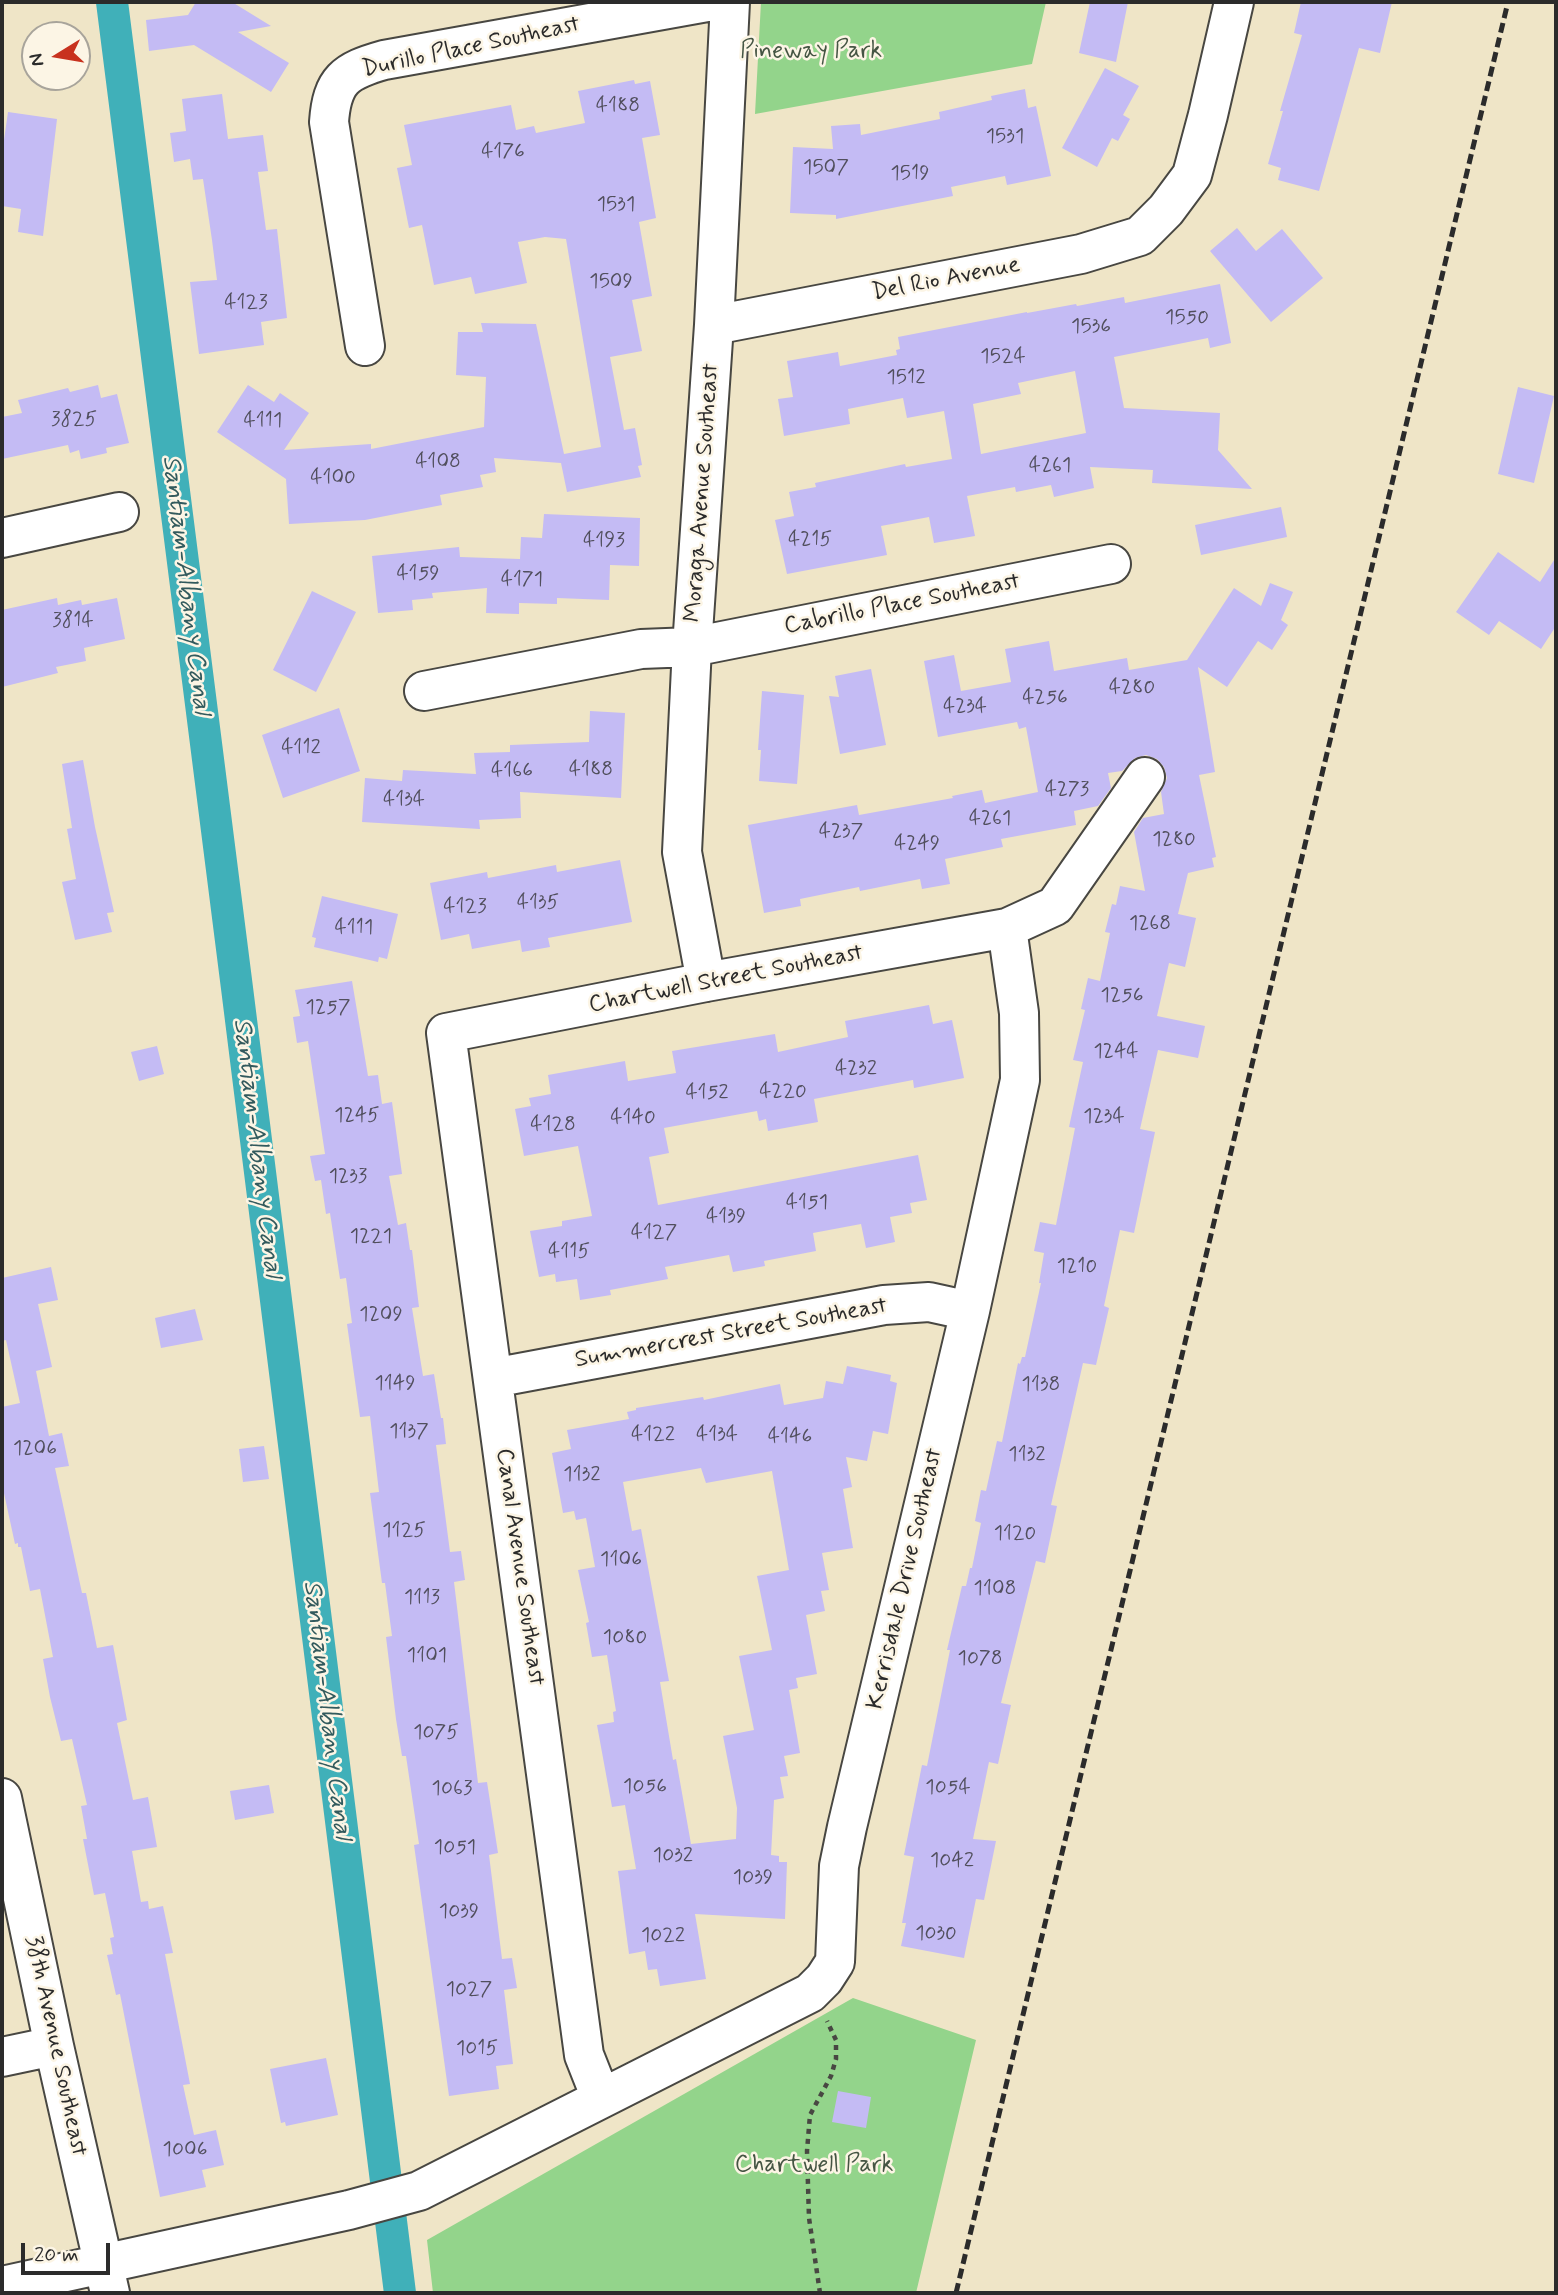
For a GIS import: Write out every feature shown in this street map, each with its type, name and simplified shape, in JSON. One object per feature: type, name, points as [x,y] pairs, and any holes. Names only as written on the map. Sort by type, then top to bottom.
[{"type":"street","name":"Durillo Place Southeast","points":[[365,346],[329,122],[330,102],[336,86],[350,73],[384,60],[706,2]]},
{"type":"street","name":"Moraga Avenue Southeast","points":[[706,982],[682,852],[692,646],[714,325],[730,2]]},
{"type":"street","name":"Del Rio Avenue","points":[[714,325],[1081,254],[1140,236],[1166,210],[1192,175],[1234,2]]},
{"type":"street","points":[[2,538],[119,512]]},
{"type":"street","name":"Cabrillo Place Southeast","points":[[424,691],[641,649],[692,646],[1111,564]]},
{"type":"street","name":"Chartwell Street Southeast","points":[[446,1033],[706,982],[1007,928],[1055,906],[1145,777]]},
{"type":"street","name":"Kerrisdale Drive Southeast","points":[[2,2286],[107,2278],[419,2191],[810,1993],[824,1979],[835,1962],[841,1853],[970,1311],[1020,1080],[1019,1013],[1007,928]]},
{"type":"street","name":"Canal Avenue Southeast","points":[[446,1033],[584,2055],[601,2098]]},
{"type":"street","name":"Summercrest Street Southeast","points":[[493,1378],[884,1305],[929,1302],[970,1311]]},
{"type":"street","name":"38th Avenue Southeast","points":[[2,1798],[54,2046],[107,2278]]},
{"type":"street","points":[[2,2057],[54,2046]]},
{"type":"path","points":[[810,1993],[836,2040],[836,2059],[831,2076],[810,2115],[808,2134],[809,2218],[820,2293]]},
{"type":"green space","name":"Pineway Park","points":[[761,2],[1046,2],[1032,64],[755,114]]},
{"type":"green space","name":"Chartwell Park","points":[[853,1998],[976,2040],[916,2293],[433,2293],[427,2240]]},
{"type":"building","points":[[196,2],[232,2],[271,26],[238,32],[289,63],[271,92],[194,45],[149,51],[146,20],[188,15]]},
{"type":"building","points":[[1090,2],[1128,2],[1116,62],[1079,53]]},
{"type":"building","points":[[1301,2],[1392,2],[1380,53],[1359,48],[1319,191],[1278,180],[1281,168],[1268,164],[1302,35],[1294,33]]},
{"type":"building","points":[[1105,68],[1139,86],[1123,115],[1130,119],[1118,141],[1112,138],[1097,167],[1062,148]]},
{"type":"building","points":[[634,80],[635,84],[650,81],[660,135],[642,138],[656,218],[639,222],[652,296],[632,300],[642,351],[610,357],[624,430],[635,428],[642,465],[638,466],[641,477],[567,492],[561,463],[494,458],[496,472],[480,475],[483,487],[440,495],[442,505],[365,520],[289,524],[286,479],[217,432],[248,385],[274,402],[280,393],[309,413],[284,450],[371,444],[371,449],[484,427],[486,377],[456,375],[458,332],[483,332],[481,323],[536,324],[564,454],[601,447],[566,239],[545,237],[518,242],[527,283],[475,294],[471,277],[434,285],[422,225],[409,228],[397,168],[412,165],[404,125],[511,105],[516,130],[534,126],[536,133],[585,123],[578,91]]},
{"type":"building","points":[[1025,89],[1028,108],[1036,106],[1051,176],[1007,185],[1005,176],[951,187],[953,196],[836,219],[836,215],[790,213],[793,147],[833,149],[831,126],[860,124],[861,135],[940,119],[939,112],[992,100],[991,96]]},
{"type":"building","points":[[222,94],[228,139],[263,135],[268,171],[258,172],[266,230],[277,229],[287,318],[261,322],[264,345],[199,354],[190,282],[217,280],[212,240],[203,179],[193,180],[190,159],[174,162],[170,133],[186,131],[182,99]]},
{"type":"building","points":[[8,112],[57,119],[43,236],[18,232],[21,209],[2,206],[2,154]]},
{"type":"building","points":[[1237,228],[1256,251],[1282,229],[1323,278],[1271,322],[1210,251]]},
{"type":"building","points":[[1220,284],[1231,343],[1210,348],[1208,338],[1114,357],[1124,408],[1220,413],[1218,450],[1252,489],[1152,483],[1153,470],[1090,467],[1094,488],[1054,497],[1051,485],[1016,492],[1015,487],[967,496],[975,536],[934,543],[929,517],[881,526],[887,555],[787,574],[775,520],[794,516],[789,492],[816,487],[815,483],[905,464],[906,467],[952,459],[944,411],[907,418],[903,398],[848,409],[850,424],[784,436],[778,399],[793,397],[787,361],[838,352],[840,366],[897,355],[896,350],[900,349],[898,337],[1076,304],[1077,306],[1124,297],[1125,303]],"holes":[[[1075,371],[1086,433],[981,454],[973,404],[1021,394],[1018,383]]]},
{"type":"building","points":[[98,385],[101,398],[117,394],[129,443],[106,448],[107,453],[81,459],[79,450],[70,453],[68,445],[2,459],[2,417],[22,413],[18,400],[68,388],[70,392]]},
{"type":"building","points":[[1518,387],[1554,396],[1534,483],[1498,474]]},
{"type":"building","points":[[1281,507],[1287,537],[1201,555],[1195,525]]},
{"type":"building","points":[[544,514],[640,518],[639,566],[610,565],[609,600],[557,598],[557,604],[519,603],[519,614],[486,613],[487,588],[432,593],[433,598],[412,600],[413,610],[378,613],[372,556],[459,547],[460,557],[520,559],[521,537],[542,538]]},
{"type":"building","points":[[1498,552],[1540,582],[1556,557],[1556,626],[1541,649],[1499,621],[1489,635],[1456,612]]},
{"type":"building","points":[[1270,583],[1293,592],[1281,620],[1288,625],[1272,650],[1258,641],[1227,687],[1198,667],[1215,772],[1199,775],[1216,857],[1212,858],[1214,867],[1188,873],[1178,914],[1196,918],[1185,967],[1169,963],[1157,1016],[1205,1026],[1198,1058],[1158,1050],[1140,1129],[1155,1132],[1134,1233],[1120,1230],[1104,1306],[1109,1308],[1096,1365],[1083,1363],[1051,1505],[1057,1506],[1045,1563],[1036,1561],[1001,1703],[1011,1705],[998,1764],[989,1762],[973,1839],[996,1841],[984,1900],[976,1899],[964,1958],[901,1946],[906,1923],[902,1923],[914,1857],[904,1855],[922,1765],[927,1766],[950,1650],[947,1650],[962,1586],[966,1586],[972,1568],[981,1523],[975,1521],[981,1490],[986,1491],[997,1441],[1002,1442],[1018,1363],[1025,1357],[1041,1283],[1044,1253],[1034,1251],[1040,1222],[1056,1225],[1075,1128],[1069,1127],[1083,1062],[1073,1060],[1085,1010],[1081,1009],[1088,978],[1100,981],[1110,933],[1105,932],[1120,886],[1145,891],[1134,832],[1143,818],[1164,814],[1161,792],[1167,778],[1164,767],[1157,759],[1146,755],[1135,758],[1122,771],[1108,773],[1111,788],[1098,806],[1074,811],[1076,825],[1001,839],[1003,847],[945,859],[950,884],[922,889],[920,879],[860,891],[859,887],[800,899],[801,906],[764,913],[748,825],[857,805],[859,815],[982,790],[985,803],[1038,792],[1026,727],[1019,729],[1017,722],[938,737],[924,661],[954,655],[961,691],[1011,682],[1005,649],[1049,641],[1054,671],[1127,658],[1129,670],[1187,660],[1234,588],[1261,606]]},
{"type":"building","points":[[312,591],[356,612],[316,692],[273,670]]},
{"type":"building","points":[[57,598],[58,605],[81,600],[82,605],[117,598],[125,639],[84,648],[86,661],[56,667],[58,673],[2,687],[2,610]]},
{"type":"building","points":[[871,669],[886,745],[840,754],[829,696],[839,697],[835,676]]},
{"type":"building","points":[[762,691],[804,695],[797,784],[759,781]]},
{"type":"building","points":[[339,708],[360,771],[283,798],[262,735]]},
{"type":"building","points":[[590,711],[625,713],[621,798],[520,792],[521,818],[479,820],[480,829],[362,822],[365,778],[402,781],[403,770],[476,774],[474,753],[510,752],[510,745],[589,742]]},
{"type":"building","points":[[83,760],[114,912],[107,913],[112,932],[75,940],[62,882],[76,879],[67,829],[72,828],[62,764]]},
{"type":"building","points":[[620,860],[632,922],[548,938],[550,947],[522,952],[520,940],[472,949],[469,934],[441,940],[430,883],[487,872],[488,878],[556,865],[557,872]]},
{"type":"building","points":[[322,896],[398,914],[387,959],[379,957],[378,962],[314,947],[316,938],[312,937]]},
{"type":"building","points":[[352,981],[368,1076],[378,1075],[382,1104],[392,1102],[402,1174],[389,1176],[398,1225],[406,1223],[412,1250],[419,1307],[412,1308],[423,1376],[434,1374],[443,1418],[446,1444],[436,1445],[450,1552],[461,1551],[465,1580],[454,1582],[478,1783],[487,1782],[498,1853],[489,1855],[502,1959],[512,1958],[517,1988],[504,1990],[513,2064],[496,2066],[499,2089],[449,2096],[414,1845],[419,1844],[406,1756],[402,1756],[396,1719],[386,1637],[392,1636],[370,1493],[379,1492],[370,1416],[360,1417],[347,1324],[352,1323],[346,1278],[340,1279],[330,1213],[326,1214],[321,1180],[315,1181],[310,1156],[325,1154],[308,1041],[297,1043],[293,1017],[300,1016],[295,990]]},
{"type":"building","points":[[929,1005],[933,1024],[952,1020],[964,1078],[914,1088],[913,1080],[814,1099],[818,1122],[768,1131],[766,1119],[759,1121],[757,1111],[664,1128],[669,1153],[649,1157],[658,1205],[918,1155],[927,1200],[910,1203],[912,1213],[890,1217],[895,1242],[866,1248],[861,1224],[813,1233],[816,1251],[764,1261],[765,1266],[733,1272],[729,1255],[665,1267],[668,1279],[610,1290],[611,1295],[580,1300],[577,1279],[556,1282],[555,1274],[539,1277],[530,1231],[562,1226],[562,1221],[592,1216],[578,1146],[524,1156],[515,1109],[531,1106],[529,1098],[551,1094],[548,1075],[625,1061],[628,1081],[676,1073],[672,1051],[775,1034],[778,1052],[848,1037],[845,1021]]},
{"type":"building","points":[[157,1046],[164,1074],[139,1081],[131,1052]]},
{"type":"building","points":[[51,1267],[58,1300],[38,1304],[52,1367],[36,1371],[49,1436],[62,1433],[69,1466],[55,1468],[82,1593],[86,1593],[97,1648],[113,1645],[127,1720],[117,1723],[133,1800],[148,1797],[157,1847],[132,1851],[141,1902],[148,1901],[149,1909],[163,1906],[173,1953],[165,1954],[190,2084],[183,2085],[194,2135],[216,2130],[224,2165],[202,2170],[206,2187],[160,2197],[120,1994],[116,1995],[107,1955],[113,1954],[110,1938],[114,1937],[105,1893],[94,1895],[83,1839],[87,1839],[81,1806],[87,1805],[72,1739],[61,1741],[50,1697],[43,1659],[53,1657],[40,1589],[30,1591],[21,1547],[18,1547],[18,1543],[15,1544],[2,1484],[2,1407],[20,1403],[6,1340],[2,1341],[2,1278]]},
{"type":"building","points":[[195,1309],[203,1340],[161,1348],[155,1318]]},
{"type":"building","points":[[847,1366],[891,1375],[890,1381],[897,1383],[888,1434],[873,1431],[867,1461],[846,1457],[852,1487],[843,1489],[853,1548],[822,1553],[829,1590],[821,1591],[825,1611],[806,1615],[817,1674],[796,1678],[798,1688],[789,1690],[800,1753],[784,1756],[788,1776],[780,1777],[784,1798],[774,1800],[771,1855],[779,1856],[779,1862],[787,1862],[785,1919],[695,1914],[706,1979],[660,1986],[657,1969],[648,1970],[645,1951],[629,1954],[618,1871],[636,1869],[625,1805],[612,1807],[597,1725],[614,1722],[613,1712],[616,1711],[607,1655],[592,1657],[586,1623],[589,1622],[578,1570],[595,1567],[586,1518],[576,1520],[574,1511],[563,1513],[552,1453],[571,1449],[567,1430],[629,1419],[627,1412],[636,1408],[703,1397],[704,1400],[780,1384],[784,1405],[823,1398],[826,1381],[843,1384]],"holes":[[[701,1468],[706,1483],[772,1471],[789,1570],[757,1576],[772,1650],[739,1656],[754,1730],[723,1736],[737,1808],[736,1839],[691,1844],[660,1682],[669,1681],[641,1529],[632,1531],[623,1482]]]},
{"type":"building","points":[[264,1446],[269,1479],[243,1482],[239,1449]]},
{"type":"building","points":[[269,1785],[274,1813],[235,1820],[230,1791]]},
{"type":"building","points":[[326,2058],[338,2115],[286,2126],[285,2122],[281,2123],[270,2069]]},
{"type":"building","points":[[838,2091],[871,2097],[866,2128],[832,2122]]},
{"type":"waterway","name":"Santiam-Albany Canal","points":[[112,2],[400,2293]]},
{"type":"railway","points":[[956,2293],[1508,2]]}]
